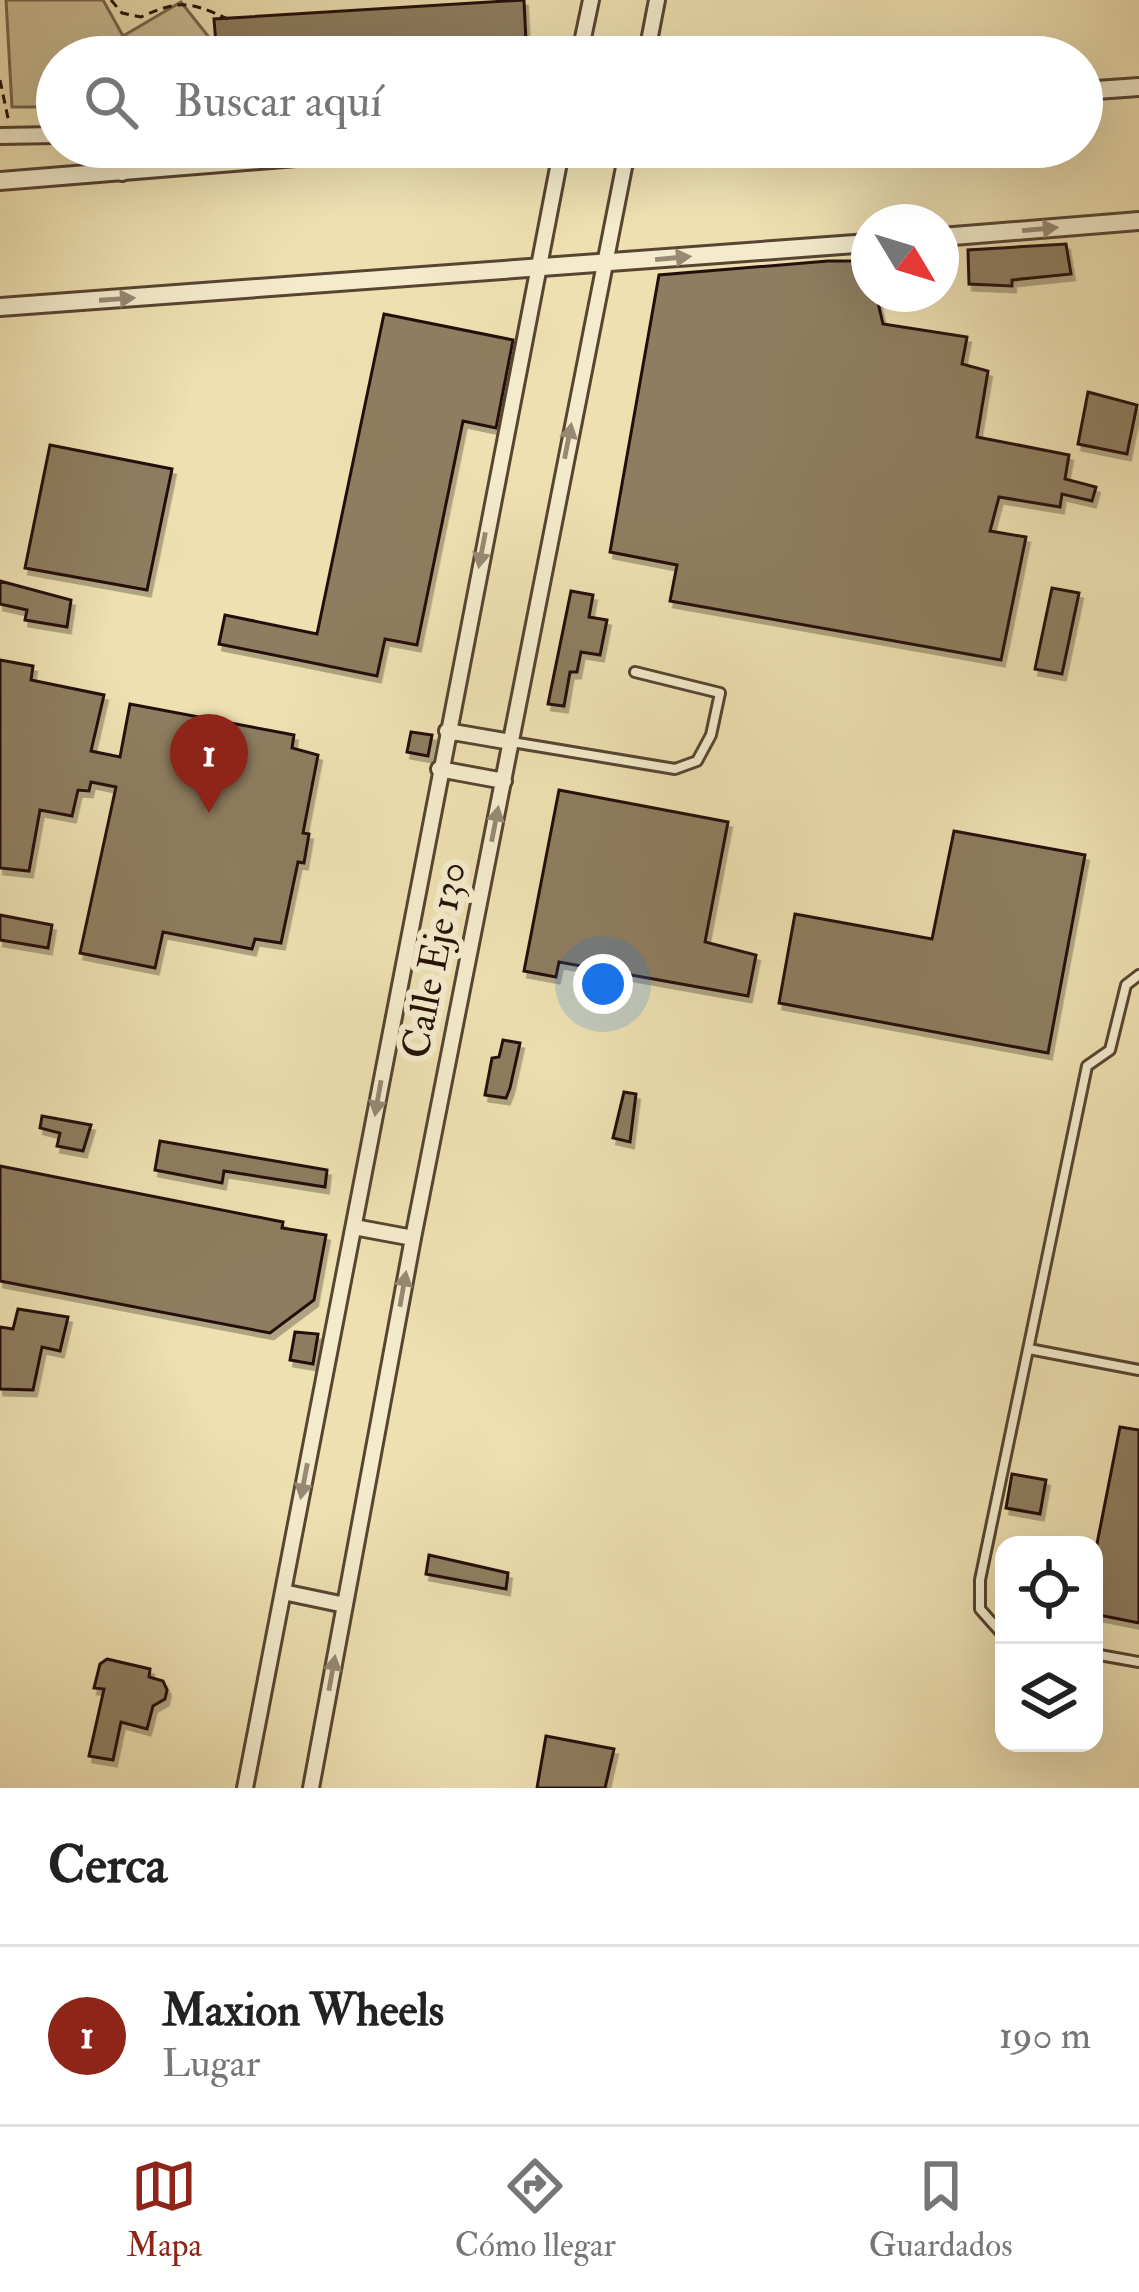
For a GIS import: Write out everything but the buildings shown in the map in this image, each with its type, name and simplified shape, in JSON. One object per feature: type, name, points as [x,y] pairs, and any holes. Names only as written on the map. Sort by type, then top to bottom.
[{"type":"street","points":[[583,36],[590,0]]},
{"type":"street","points":[[650,36],[657,0]]},
{"type":"street","points":[[1103,90],[1139,86]]},
{"type":"street","points":[[114,168],[122,173]]},
{"type":"street","points":[[0,181],[191,168]]},
{"type":"street","name":"Calle Eje 130","points":[[245,1788],[558,168]]},
{"type":"street","name":"Calle Eje 130","points":[[311,1788],[413,1238],[623,168]]},
{"type":"street","points":[[959,236],[1139,221]]},
{"type":"street","points":[[0,307],[851,244]]},
{"type":"street","points":[[447,730],[511,742]]},
{"type":"street","points":[[439,769],[504,781]]},
{"type":"street","points":[[354,1227],[413,1238]]},
{"type":"street","points":[[283,1592],[345,1605]]},
{"type":"lane","points":[[511,742],[675,769],[698,761],[711,735],[720,693],[635,672]]},
{"type":"lane","points":[[995,1626],[980,1609],[980,1580],[1087,1066],[1111,1050],[1126,986],[1139,975]]},
{"type":"lane","points":[[1029,1349],[1139,1370]]},
{"type":"lane","points":[[1103,1655],[1139,1661]]},
{"type":"path","points":[[111,0],[122,13],[141,17],[169,1],[196,4],[228,19]]},
{"type":"path","points":[[0,80],[7,136]]},
{"type":"shaded area","points":[[6,0],[103,0],[123,36],[36,36],[36,107],[12,107]]},
{"type":"shaded area","points":[[181,2],[208,36],[123,36]]},
{"type":"place","name":"Maxion Wheels","points":[[209,813]]}]
